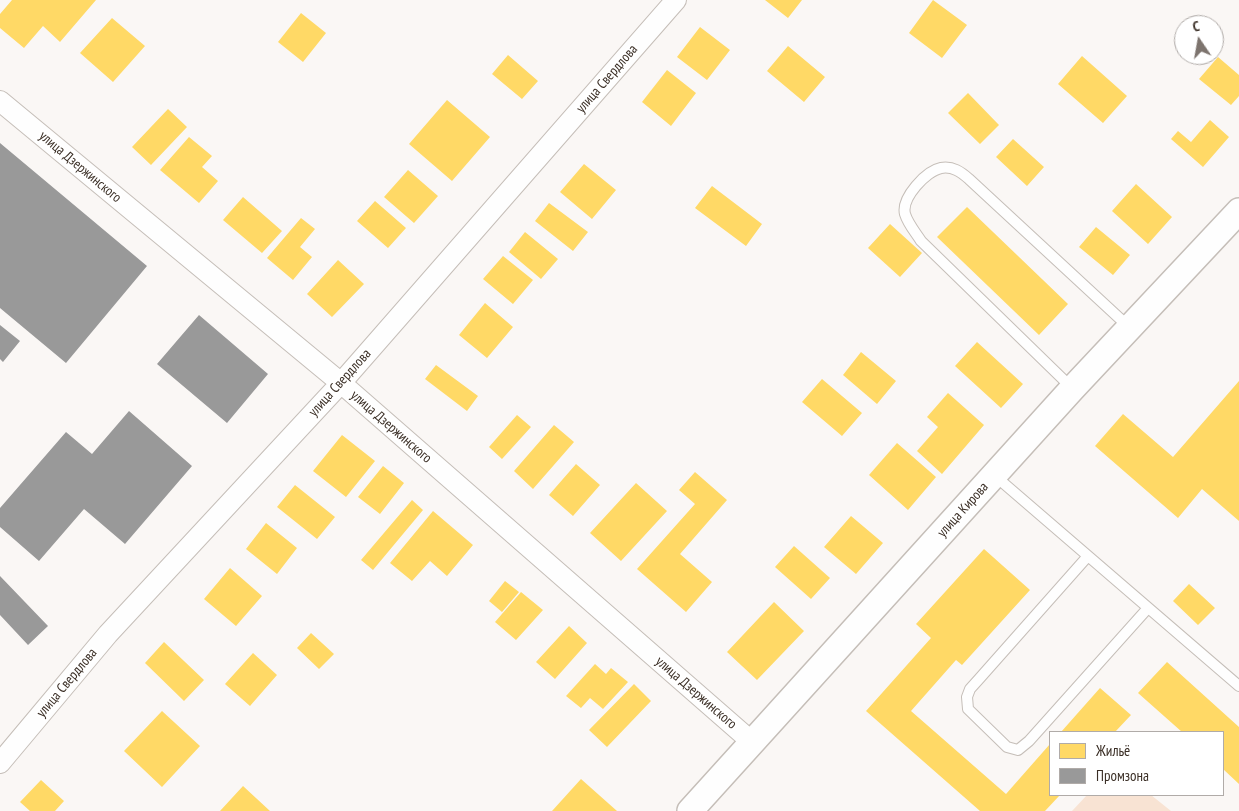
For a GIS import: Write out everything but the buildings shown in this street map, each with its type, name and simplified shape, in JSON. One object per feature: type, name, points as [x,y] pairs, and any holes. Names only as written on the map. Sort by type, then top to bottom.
[{"type":"street","name":"улица Свердлова","points":[[0,763],[108,634],[341,383],[676,0]]},
{"type":"street","name":"улица Дзержинского","points":[[0,100],[341,383],[752,742]]},
{"type":"street","name":"улица Кирова","points":[[690,811],[1072,389],[1239,211]]},
{"type":"lane","points":[[1072,389],[922,241],[909,224],[904,212],[908,198],[916,186],[928,174],[942,168],[957,169],[1130,328]]},
{"type":"lane","points":[[994,475],[1239,686]]},
{"type":"lane","points":[[1088,556],[975,684],[967,697],[968,708],[1008,747],[1018,750],[1029,741],[1148,608]]},
{"type":"shaded area","points":[[1086,796],[1152,796],[1171,811],[1072,811]]}]
